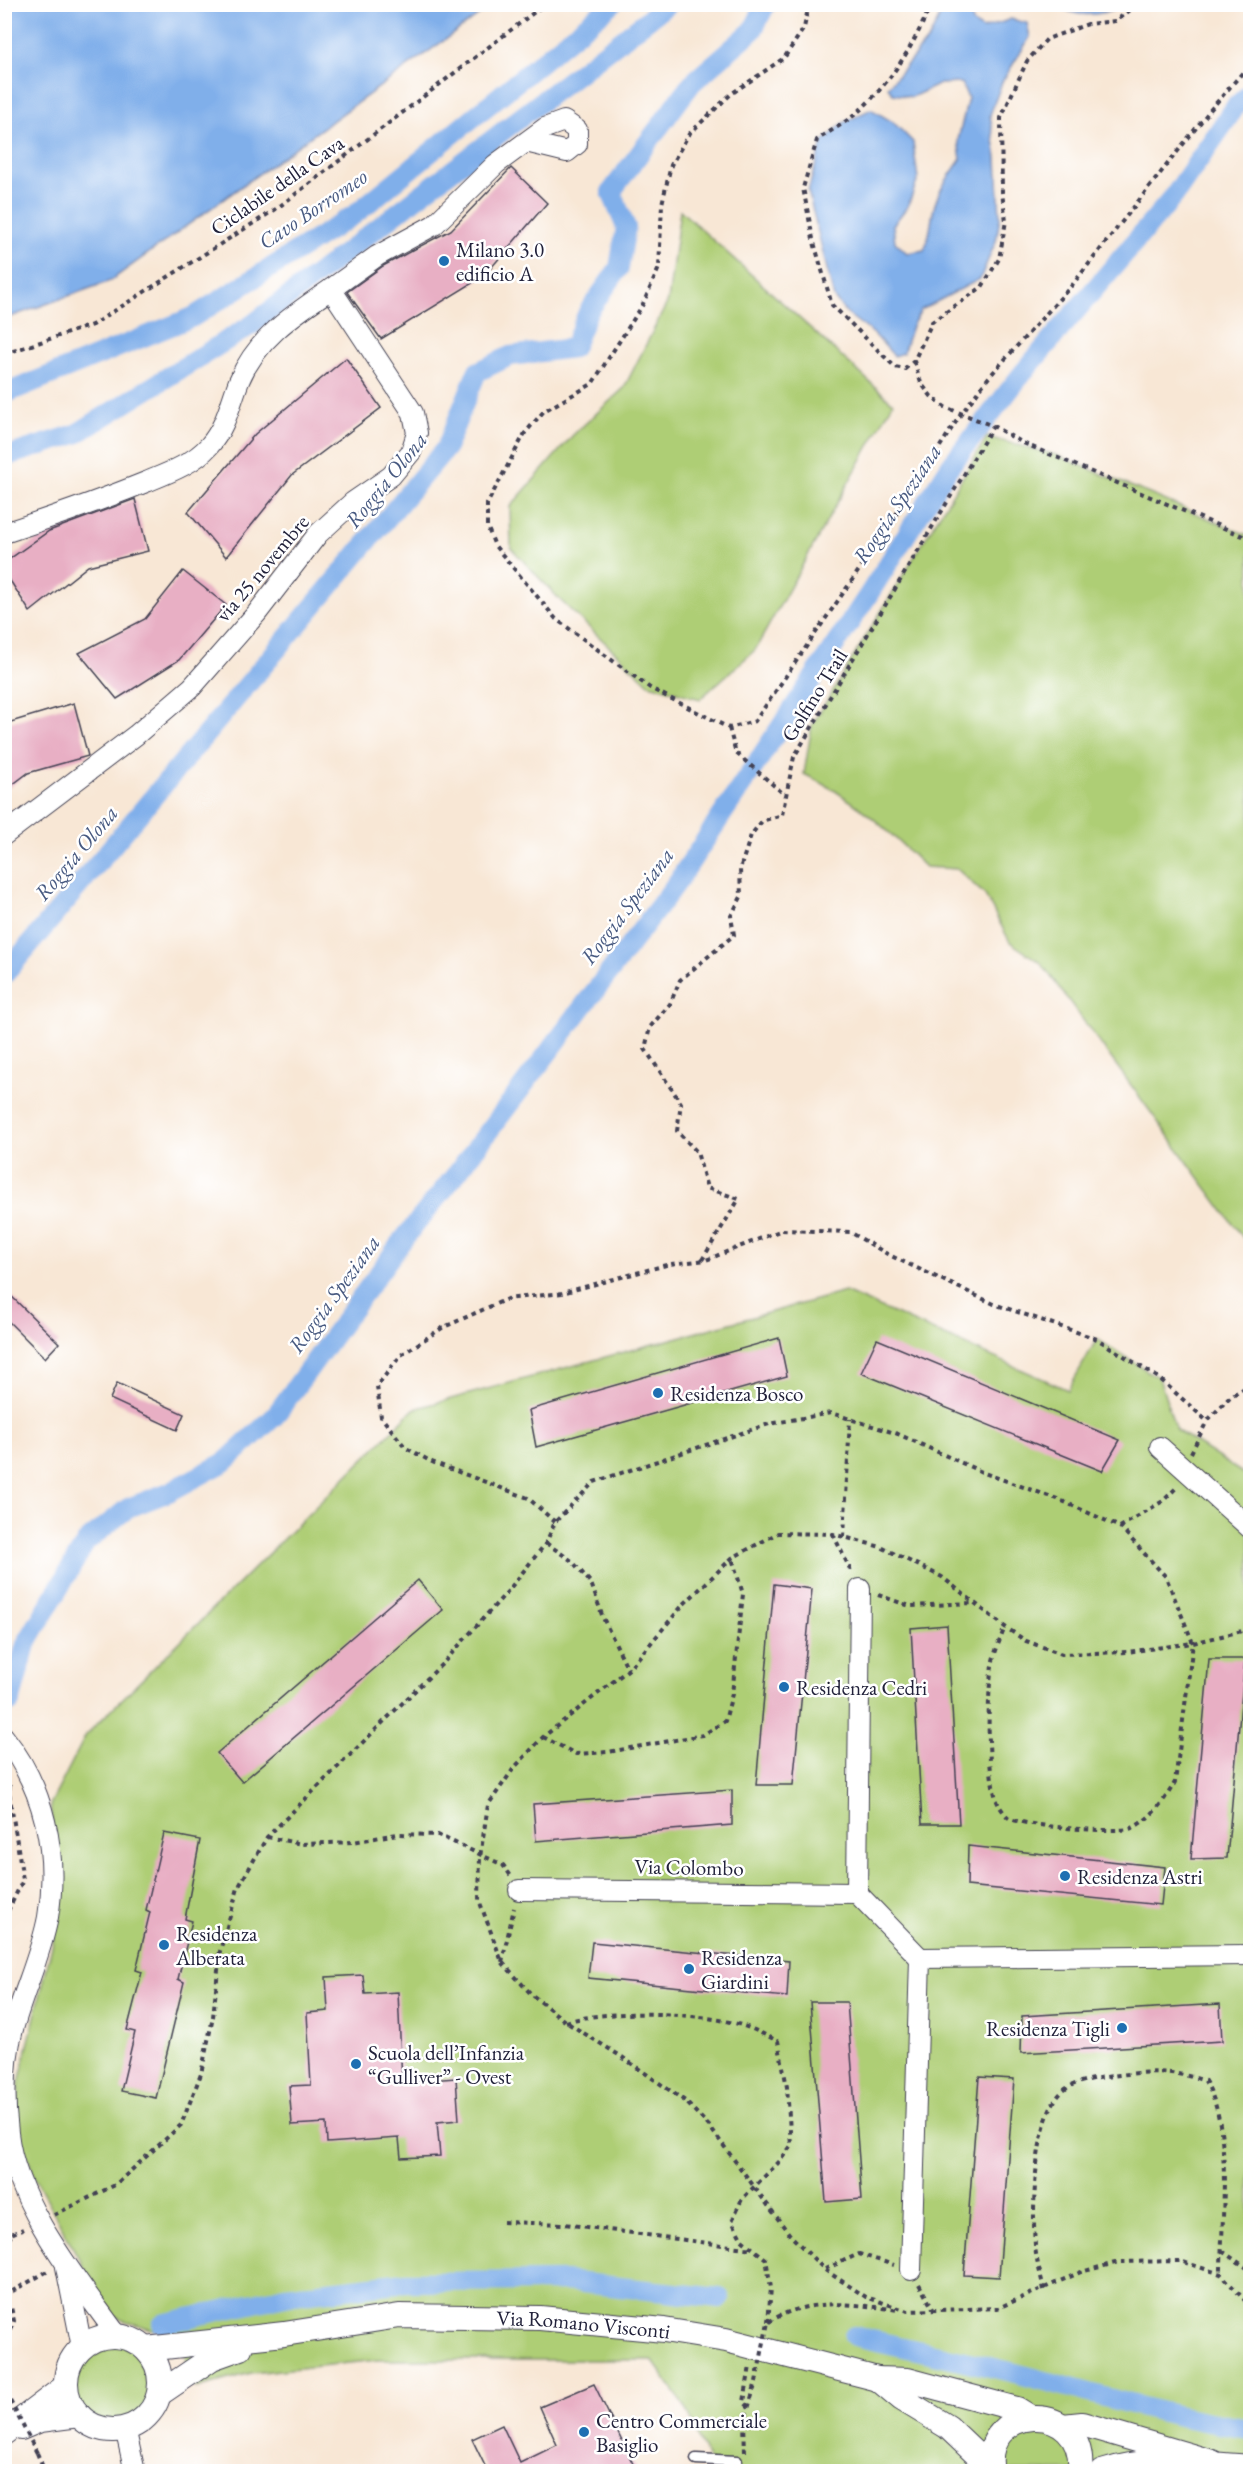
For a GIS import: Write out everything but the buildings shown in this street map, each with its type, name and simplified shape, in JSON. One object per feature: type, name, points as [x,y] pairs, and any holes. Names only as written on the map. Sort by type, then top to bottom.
[{"type":"street","points":[[4,533],[89,506],[184,465],[207,449],[219,434],[240,380],[256,350],[286,319],[377,256],[434,225],[496,164],[526,142]]},
{"type":"street","name":"via 25 novembre","points":[[4,835],[136,735],[192,687],[257,613],[318,534],[353,502],[391,476],[411,452],[417,433],[413,413],[331,289]]},
{"type":"street","points":[[1160,1447],[1251,1528]]},
{"type":"street","points":[[860,1589],[857,1893],[920,1958],[911,2270]]},
{"type":"street","points":[[4,1737],[18,1755],[38,1796],[52,1863],[48,1917],[13,2031],[5,2074],[6,2135],[28,2196],[42,2222],[65,2261],[117,2336]]},
{"type":"street","name":"Via Colombo","points":[[519,1890],[857,1893]]},
{"type":"street","points":[[920,1958],[1251,1955]]},
{"type":"street","points":[[65,2261],[82,2347]]},
{"type":"street","name":"Via Romano Visconti","points":[[146,2349],[284,2334],[399,2316],[540,2318],[664,2330],[754,2346],[878,2379],[908,2380],[1017,2409],[1030,2417],[1049,2419],[1063,2426]]},
{"type":"street","name":"Via Romano Visconti","points":[[159,2394],[212,2358],[284,2334]]},
{"type":"street","points":[[117,2336],[127,2337],[146,2349],[158,2370],[159,2394],[147,2416],[125,2428],[100,2428],[79,2415],[70,2401],[66,2386],[67,2372],[73,2358],[82,2347],[92,2340],[117,2336]]},
{"type":"street","name":"Via Romano Visconti","points":[[878,2379],[902,2399],[948,2427],[992,2470]]},
{"type":"street","points":[[4,2433],[66,2386]]},
{"type":"street","points":[[4,2433],[40,2420],[79,2415]]},
{"type":"street","points":[[992,2470],[993,2447],[1003,2431],[1011,2424],[1030,2417]]},
{"type":"street","points":[[1063,2426],[1082,2424],[1212,2462]]},
{"type":"street","points":[[1063,2426],[1076,2441],[1081,2460],[1080,2472]]},
{"type":"street","points":[[125,2428],[135,2472]]},
{"type":"street","points":[[1102,2472],[1125,2464],[1164,2460],[1212,2462],[1251,2467]]},
{"type":"lane","points":[[696,2459],[742,2462]]},
{"type":"path","name":"Ciclabile della Cava","points":[[4,354],[92,325],[276,209],[545,4]]},
{"type":"path","points":[[809,4],[804,28],[784,58],[731,94],[689,134],[671,165],[662,204],[659,268],[642,306],[592,384],[544,411],[525,433],[487,504],[488,526],[495,546],[556,619],[650,688],[729,728],[755,721],[777,693],[961,414],[989,376],[1073,284],[1210,109],[1251,64]]},
{"type":"path","points":[[931,4],[917,40],[891,76],[858,112],[817,140],[803,188],[813,239],[832,305],[895,367],[905,369],[914,361],[932,322],[982,287],[999,259],[1006,221],[1002,193],[1001,118],[1027,61],[1047,39],[1088,24],[1115,21],[1139,4]]},
{"type":"path","points":[[914,361],[921,383],[931,396],[961,414],[993,426],[1023,443],[1251,539]]},
{"type":"path","name":"Golfino Trail","points":[[706,1260],[702,1260],[739,1199],[707,1188],[697,1152],[677,1131],[681,1103],[660,1076],[645,1049],[650,1027],[670,1004],[680,980],[734,935],[731,916],[741,897],[741,869],[751,835],[762,821],[782,815],[794,757],[993,426]]},
{"type":"path","points":[[729,728],[736,753],[785,795]]},
{"type":"path","points":[[555,1522],[528,1498],[432,1462],[406,1448],[381,1417],[377,1386],[401,1355],[442,1328],[507,1299],[562,1293],[670,1264],[706,1260],[782,1230],[850,1232],[889,1255],[994,1304],[1097,1339],[1158,1377],[1207,1421]]},
{"type":"path","points":[[1120,1527],[1163,1501],[1188,1470],[1207,1421],[1231,1396],[1251,1385]]},
{"type":"path","points":[[4,2237],[42,2222],[115,2185],[180,2125],[201,2074],[213,2017],[220,1951],[238,1888],[267,1837],[445,1661],[507,1592],[546,1543],[555,1522],[594,1482],[769,1424],[831,1413],[898,1434],[984,1473],[1060,1500],[1120,1527],[1166,1577],[1193,1643],[1174,1782],[1168,1796],[1148,1817],[1129,1829],[1070,1828],[1009,1818],[999,1806],[994,1794],[988,1736],[992,1667],[1005,1627]]},
{"type":"path","points":[[844,1537],[850,1419]]},
{"type":"path","points":[[833,1534],[860,1589],[910,1606],[975,1603]]},
{"type":"path","points":[[546,1543],[572,1561],[591,1583],[603,1618],[628,1669]]},
{"type":"path","points":[[543,1737],[576,1754],[597,1753],[659,1745],[703,1735],[725,1721],[732,1694],[743,1594],[732,1558]]},
{"type":"path","points":[[4,1919],[23,1880],[9,1792],[10,1777]]},
{"type":"path","points":[[267,1837],[302,1844],[353,1842],[397,1834],[438,1835],[480,1857]]},
{"type":"path","points":[[566,2022],[585,2016],[619,2014],[706,2018],[744,2025],[778,2041],[787,2086],[791,2146],[779,2162],[742,2199],[732,2221],[742,2241],[766,2259],[771,2288],[768,2322],[756,2382],[744,2422],[742,2462]]},
{"type":"path","points":[[1044,2290],[1035,2248],[1034,2207],[1038,2158],[1049,2109],[1063,2091],[1092,2079],[1157,2070],[1205,2081],[1216,2098],[1219,2117],[1224,2227],[1221,2274]]},
{"type":"path","points":[[503,2222],[564,2224],[754,2250]]},
{"type":"path","points":[[4,2245],[12,2234]]},
{"type":"path","points":[[1221,2251],[1251,2270]]},
{"type":"path","points":[[825,2270],[859,2254],[911,2270],[933,2308]]},
{"type":"path","points":[[4,2296],[65,2261]]},
{"type":"path","points":[[768,2322],[787,2310],[845,2303],[908,2311]]},
{"type":"path","points":[[4,2305],[11,2307],[14,2321],[4,2351]]},
{"type":"path","points":[[749,2407],[744,2402],[754,2346]]},
{"type":"path","points":[[5,2392],[45,2472]]},
{"type":"green space","points":[[680,210],[893,403],[755,650],[700,699],[649,684],[561,601],[511,548],[510,507],[573,435],[624,388],[668,301]]},
{"type":"green space","points":[[987,437],[1056,455],[1250,536],[1250,1247],[1041,963],[1010,942],[985,895],[957,869],[925,867],[854,803],[804,774],[812,725]]},
{"type":"green space","points":[[845,1292],[1068,1390],[1097,1339],[1159,1378],[1176,1430],[1250,1478],[1250,2471],[713,2471],[686,2408],[652,2360],[378,2360],[251,2373],[196,2388],[178,2338],[110,2316],[35,2178],[16,2126],[19,2082],[61,1909],[50,1805],[86,1735],[414,1409]]},
{"type":"green space","points":[[115,2344],[130,2347],[143,2356],[152,2369],[155,2384],[152,2399],[143,2412],[130,2421],[115,2424],[100,2421],[87,2412],[78,2399],[75,2384],[78,2369],[87,2356],[100,2347]]},
{"type":"water","points":[[4,5],[493,5],[110,281],[5,319]]},
{"type":"water","points":[[945,5],[974,5],[971,9],[973,23],[983,29],[1011,19],[1027,23],[1030,37],[1002,82],[990,115],[997,158],[1000,218],[996,241],[980,279],[921,310],[912,326],[903,353],[894,356],[874,334],[846,313],[834,298],[808,191],[822,143],[843,123],[871,109],[893,122],[913,142],[918,179],[908,206],[893,225],[895,242],[907,253],[924,250],[937,198],[961,159],[958,140],[968,98],[961,83],[940,84],[912,97],[893,94],[888,87],[930,37]]},
{"type":"water","points":[[1057,5],[1124,5],[1107,12],[1090,15],[1073,13]]},
{"type":"waterway","name":"Cavo Borromeo","points":[[4,394],[193,317],[354,215],[612,4]]},
{"type":"waterway","points":[[4,457],[76,434],[253,324],[668,4]]},
{"type":"waterway","name":"Roggia Olona","points":[[4,975],[446,448],[477,372],[510,356],[573,348],[588,312],[619,268],[626,227],[611,192],[692,83],[753,30],[766,4]]},
{"type":"waterway","name":"Roggia Speziana","points":[[10,1702],[26,1644],[86,1542],[128,1508],[169,1492],[225,1462],[274,1417],[402,1241],[457,1173],[676,884],[867,597],[950,466],[1022,374],[1174,196],[1236,106],[1250,93]]},
{"type":"waterway","points":[[162,2324],[285,2296],[406,2282],[565,2281],[720,2298]]},
{"type":"waterway","points":[[854,2336],[1015,2373],[1161,2412],[1250,2429]]},
{"type":"place","name":"Milano 3.0 edificio A","points":[[444,261]]},
{"type":"place","name":"Residenza Bosco","points":[[658,1393]]},
{"type":"place","name":"Residenza Cedri","points":[[784,1687]]},
{"type":"place","name":"Residenza Astri","points":[[1065,1876]]},
{"type":"place","name":"Residenza Alberata","points":[[164,1945]]},
{"type":"place","name":"Residenza Giardini","points":[[689,1969]]},
{"type":"place","name":"Residenza Tigli","points":[[1122,2028]]},
{"type":"place","name":"Scuola dell’Infanzia “Gulliver” - Ovest","points":[[356,2064]]},
{"type":"place","name":"Centro Commerciale Basiglio","points":[[584,2432]]}]
